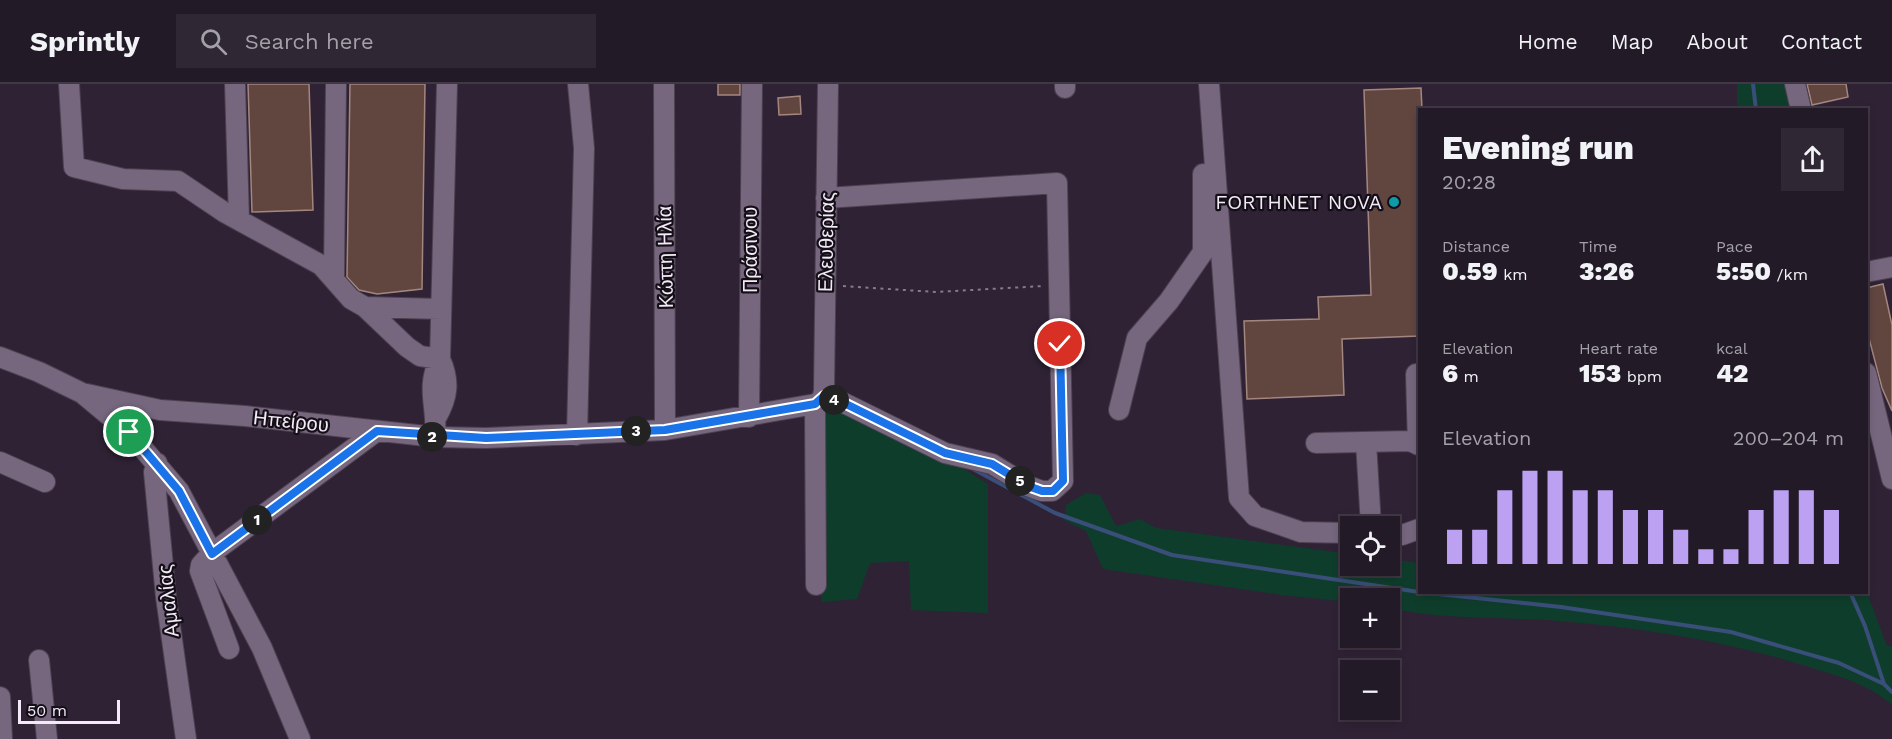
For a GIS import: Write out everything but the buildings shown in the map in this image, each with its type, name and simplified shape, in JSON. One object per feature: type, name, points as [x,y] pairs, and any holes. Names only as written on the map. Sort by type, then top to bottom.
[{"type":"street","points":[[69,84],[74,167],[123,179],[178,181],[239,219],[304,254],[327,270],[351,299],[365,307],[420,357],[440,359]]},
{"type":"street","points":[[235,84],[239,219]]},
{"type":"street","points":[[334,278],[336,84]]},
{"type":"street","points":[[436,427],[431,381],[440,359],[447,84]]},
{"type":"street","points":[[577,435],[584,148],[578,84]]},
{"type":"street","name":"Κώττη Ηλία","points":[[664,84],[665,430]]},
{"type":"street","name":"Πράσινου","points":[[749,417],[752,84]]},
{"type":"street","name":"Ελευθερίας","points":[[816,585],[828,84]]},
{"type":"street","points":[[1119,410],[1137,338],[1169,301],[1203,252],[1200,84]]},
{"type":"street","points":[[1209,84],[1239,498],[1255,516],[1301,532],[1340,533]]},
{"type":"street","points":[[1795,84],[1801,108]]},
{"type":"street","points":[[820,400],[840,401],[945,453],[992,464],[1028,486],[1042,491],[1053,491],[1063,481],[1057,183],[826,198]]},
{"type":"street","points":[[1868,272],[1892,267]]},
{"type":"street","points":[[365,307],[441,309]]},
{"type":"street","points":[[0,357],[39,372],[82,393],[129,432],[179,491],[262,648],[300,739]]},
{"type":"street","points":[[1316,443],[1410,441],[1418,445],[1416,374]]},
{"type":"street","points":[[1868,378],[1884,415],[1892,479]]},
{"type":"street","name":"Ηπείρου","points":[[82,393],[160,410],[244,416],[377,431],[436,427],[486,438],[665,430],[749,417],[820,400]]},
{"type":"street","points":[[229,649],[200,571],[201,565],[212,554],[377,431]]},
{"type":"street","points":[[1366,442],[1370,516]]},
{"type":"street","points":[[0,462],[45,482]]},
{"type":"street","name":"Αμαλίας","points":[[157,463],[154,472],[166,597],[186,739]]},
{"type":"street","points":[[1400,535],[1418,529]]},
{"type":"street","points":[[39,660],[47,739]]},
{"type":"street","points":[[0,697],[2,739]]},
{"type":"path","points":[[825,284],[863,289],[935,292],[1034,284],[1059,288]]},
{"type":"green space","points":[[1737,84],[1792,84],[1798,108],[1737,108]]},
{"type":"green space","points":[[834,401],[945,457],[988,484],[988,613],[911,610],[909,561],[870,563],[857,599],[821,602],[820,409]]},
{"type":"green space","points":[[1086,493],[1100,495],[1116,526],[1140,519],[1156,528],[1340,553],[1340,576],[1400,576],[1400,560],[1418,563],[1418,594],[1868,594],[1887,646],[1892,646],[1892,705],[1873,691],[1841,677],[1748,650],[1689,638],[1630,628],[1570,622],[1456,617],[1400,610],[1400,588],[1340,588],[1340,601],[1282,595],[1103,569],[1086,531],[1064,520],[1066,505]]},
{"type":"waterway","points":[[1753,84],[1756,108]]},
{"type":"waterway","points":[[973,469],[1055,513],[1172,555],[1418,592]]},
{"type":"waterway","points":[[1438,594],[1561,607],[1731,632],[1839,663],[1884,684],[1892,692]]},
{"type":"waterway","points":[[1851,594],[1865,626],[1884,684]]},
{"type":"place","name":"FORTHNET NOVA","points":[[1394,202]]},
{"type":"route","points":[[129,432],[179,491],[212,554],[377,431],[435,437],[486,438],[665,430],[815,404],[824,396],[840,401],[945,453],[992,464],[1028,486],[1042,491],[1053,491],[1063,481],[1060,344]]}]
